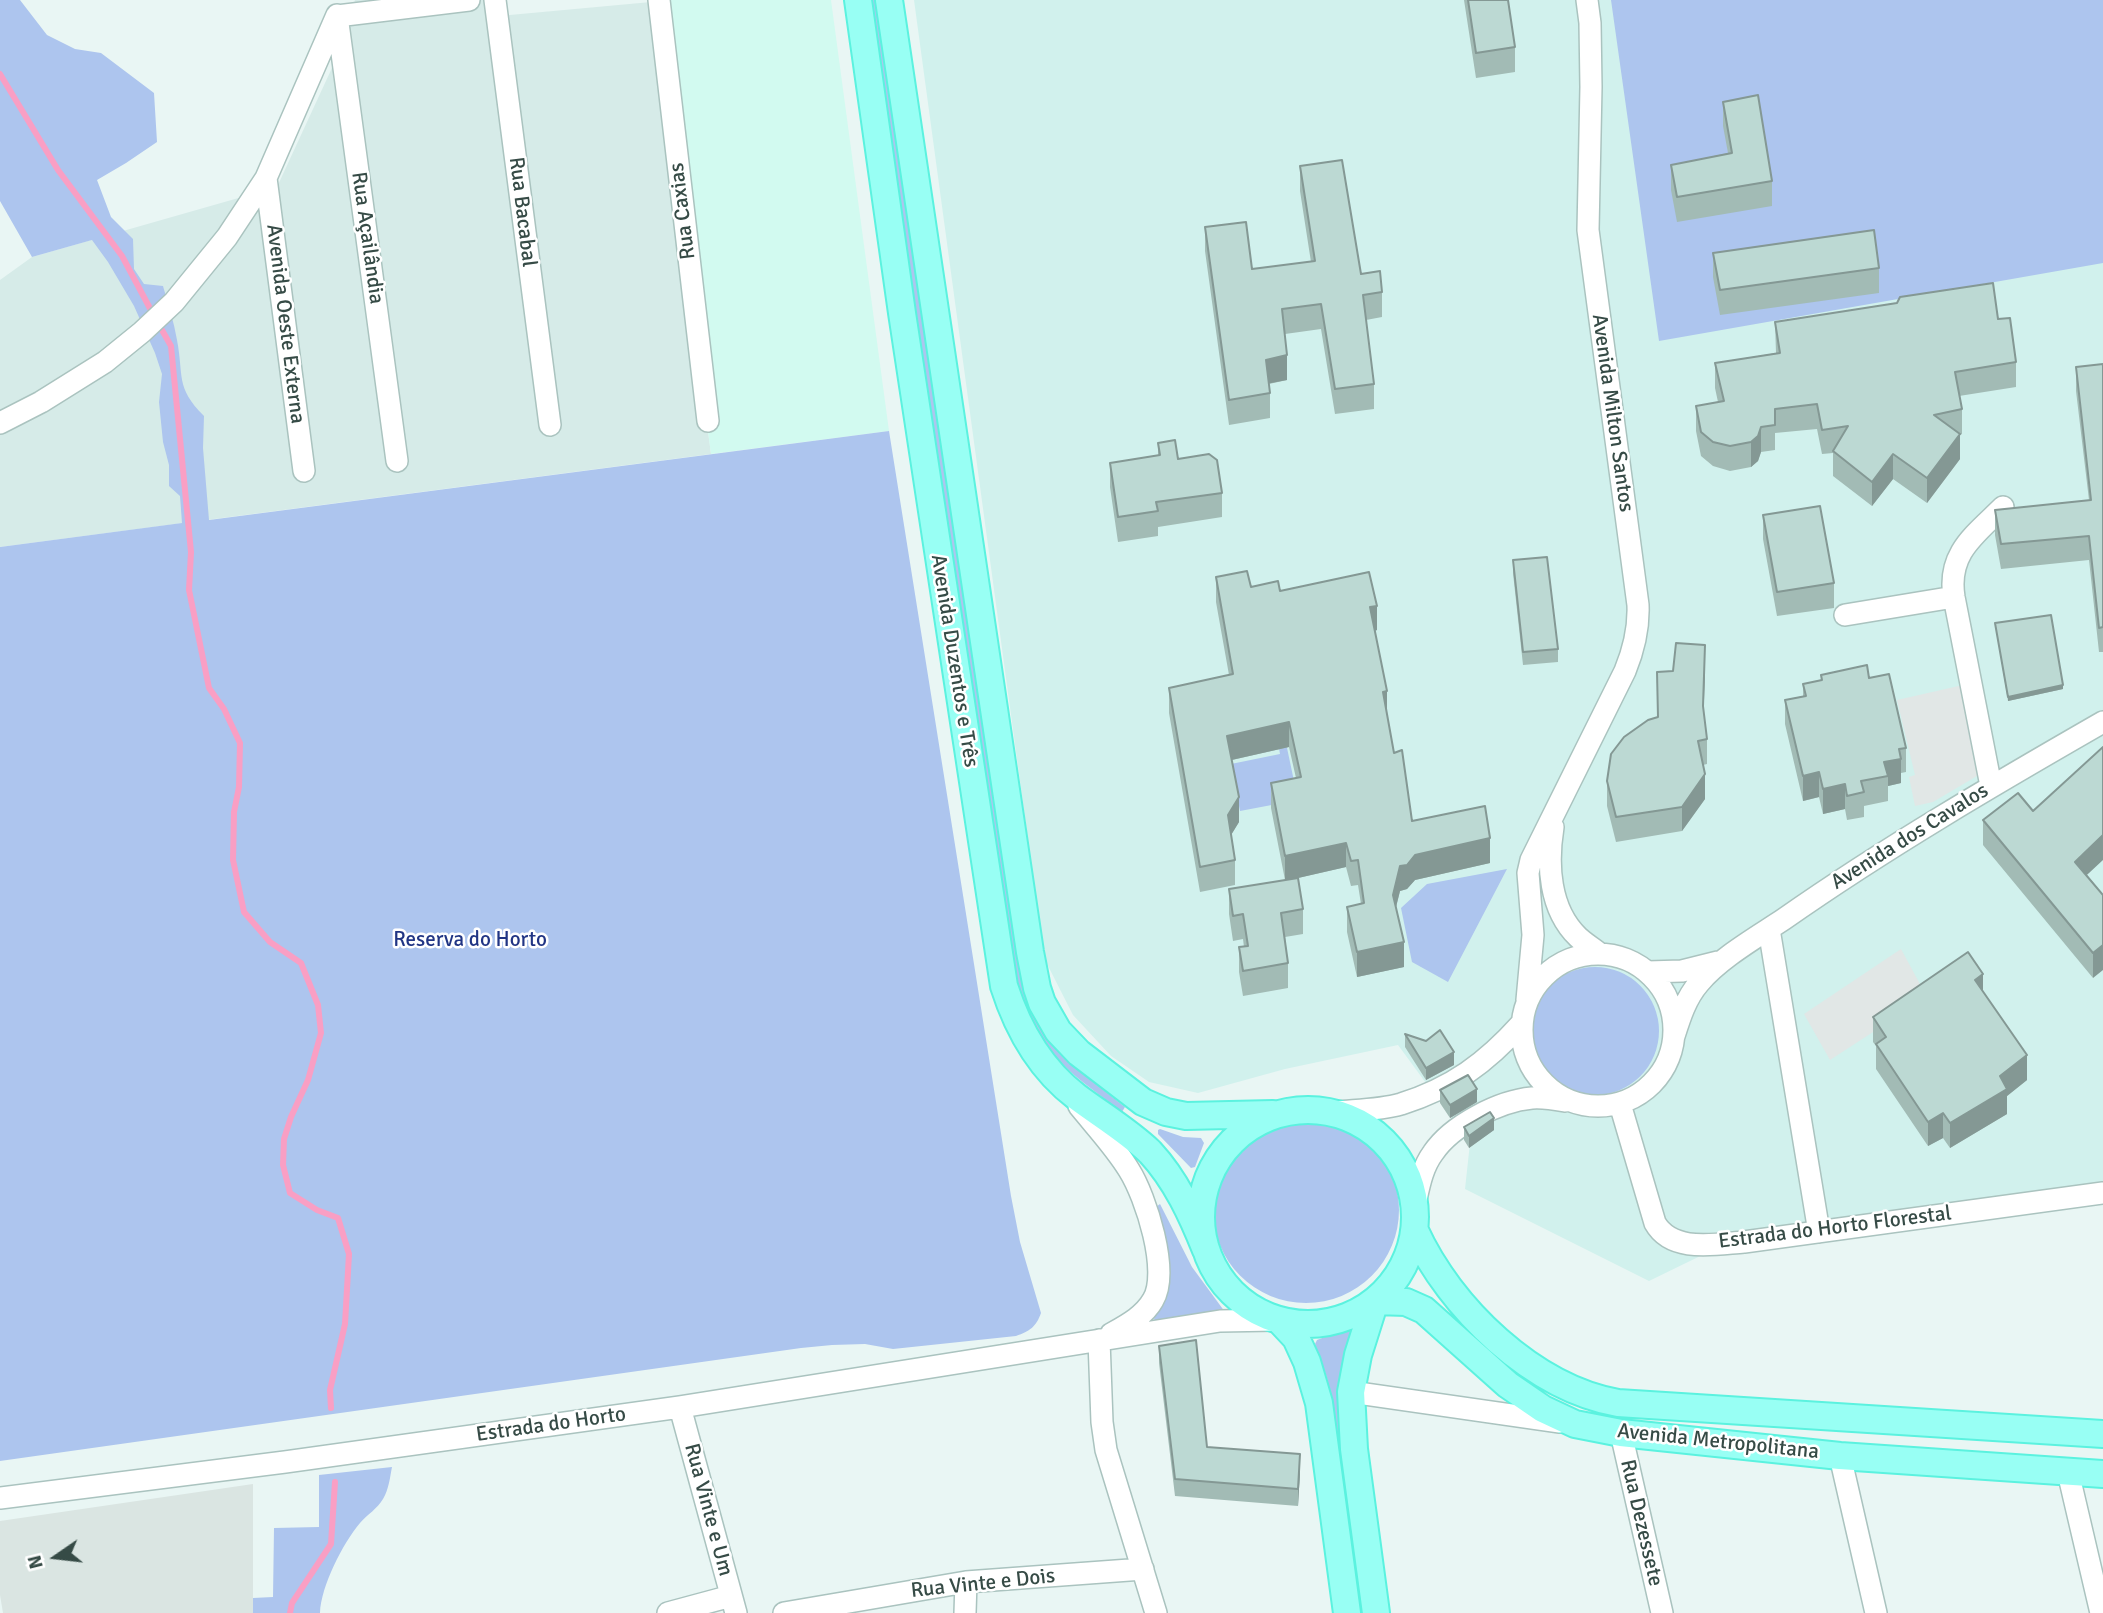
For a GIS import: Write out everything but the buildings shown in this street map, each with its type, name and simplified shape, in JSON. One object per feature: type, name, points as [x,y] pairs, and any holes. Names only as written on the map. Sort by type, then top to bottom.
[{"type":"main road","name":"Avenida Duzentos e Três","points":[[858,0],[902,313],[1004,986],[1018,1025],[1038,1058],[1074,1095],[1152,1155],[1181,1196],[1206,1250]]},
{"type":"main road","name":"Avenida Duzentos e Três","points":[[889,0],[1037,988],[1050,1018],[1068,1042],[1143,1102],[1186,1116],[1273,1114]]},
{"type":"main road","points":[[1304,1109],[1336,1112],[1370,1129],[1387,1144],[1401,1162],[1410,1182],[1415,1204],[1415,1231],[1408,1257],[1395,1278],[1375,1301],[1345,1319],[1303,1325],[1278,1321],[1250,1308],[1230,1291],[1214,1269],[1206,1250],[1201,1201],[1211,1169],[1231,1141],[1250,1125],[1273,1114],[1304,1109]]},
{"type":"main road","name":"Avenida Metropolitana","points":[[1415,1231],[1423,1250],[1447,1284],[1494,1337],[1538,1371],[1586,1396],[1618,1403],[2103,1434]]},
{"type":"main road","points":[[1375,1301],[1351,1392],[1354,1449],[1376,1613]]},
{"type":"main road","name":"Avenida Metropolitana","points":[[1375,1301],[1406,1302],[1424,1310],[1508,1385],[1543,1409],[1575,1424],[1621,1433],[1840,1456],[2103,1474]]},
{"type":"main road","points":[[1278,1321],[1296,1338],[1319,1403],[1347,1613]]},
{"type":"street","points":[[340,8],[469,0]]},
{"type":"street","name":"Rua Bacabal","points":[[495,0],[550,425]]},
{"type":"street","name":"Rua Caxias","points":[[659,0],[708,421]]},
{"type":"street","name":"Avenida Milton Santos","points":[[1527,1000],[1533,935],[1528,873],[1531,860],[1625,671],[1636,641],[1639,623],[1588,230],[1591,86],[1587,0]]},
{"type":"street","name":"Avenida Oeste Externa","points":[[0,422],[41,402],[94,369],[142,332],[174,302],[227,237],[266,177],[340,8]]},
{"type":"street","name":"Rua Açailândia","points":[[340,8],[397,461]]},
{"type":"street","name":"Avenida Oeste Externa","points":[[266,177],[304,471]]},
{"type":"street","points":[[1991,786],[1954,597],[1953,574],[1957,558],[1966,544],[2003,508]]},
{"type":"street","points":[[1845,615],[1954,597]]},
{"type":"street","name":"Avenida dos Cavalos","points":[[1674,1036],[1682,1013],[1700,981],[1724,961],[1815,897],[1991,786],[2103,722]]},
{"type":"street","name":"Avenida Milton Santos","points":[[1557,807],[1550,862],[1556,903],[1564,921],[1578,937],[1600,954]]},
{"type":"street","points":[[1769,929],[1819,1232]]},
{"type":"street","points":[[1415,1204],[1422,1173],[1431,1155],[1454,1130],[1470,1120],[1512,1102],[1532,1098],[1595,1107],[1620,1104],[1641,1094],[1657,1078],[1669,1059],[1674,1036],[1671,1012],[1662,990],[1647,972],[1625,959],[1600,954],[1577,956],[1556,965],[1539,981],[1527,1000],[1521,1024],[1524,1049],[1533,1072],[1550,1090],[1571,1102]]},
{"type":"street","name":"Avenida dos Cavalos","points":[[1647,972],[1690,970],[1724,961]]},
{"type":"street","points":[[1336,1112],[1400,1104],[1456,1081],[1481,1064],[1521,1024]]},
{"type":"street","name":"Estrada do Horto","points":[[1055,1078],[1130,1171],[1144,1204],[1160,1263],[1157,1291],[1149,1306],[1134,1320],[1099,1340]]},
{"type":"street","name":"Estrada do Horto Florestal","points":[[1620,1104],[1655,1223],[1663,1235],[1683,1243],[1717,1244],[1819,1232],[2103,1193]]},
{"type":"street","name":"Estrada do Horto","points":[[0,1499],[680,1407],[1220,1321],[1278,1321]]},
{"type":"street","points":[[1099,1340],[1102,1422],[1107,1450],[1156,1613]]},
{"type":"street","points":[[1351,1392],[1575,1424]]},
{"type":"street","name":"Rua Vinte e Um","points":[[680,1407],[733,1604]]},
{"type":"street","name":"Rua Dezessete","points":[[1621,1433],[1661,1613]]},
{"type":"street","points":[[1840,1456],[1876,1613]]},
{"type":"street","points":[[2068,1472],[2101,1613]]},
{"type":"street","name":"Rua Vinte e Dois","points":[[783,1613],[966,1582],[1143,1569]]},
{"type":"street","points":[[965,1613],[966,1582]]},
{"type":"street","points":[[668,1613],[733,1604]]},
{"type":"shaded area","points":[[355,0],[485,0],[488,17],[651,2],[711,454],[0,547],[0,280],[32,257],[277,187],[331,70]]},
{"type":"shaded area","points":[[831,0],[889,431],[711,454],[651,2]]},
{"type":"shaded area","points":[[914,0],[2103,0],[2103,1192],[1727,1243],[1649,1281],[1465,1189],[1470,1143],[1398,1045],[1285,1069],[1198,1093],[1149,1082],[1111,1056],[1073,1015],[1044,958]]},
{"type":"shaded area","points":[[1963,685],[1982,773],[1933,802],[1915,806],[1909,777],[1915,775],[1897,700]]},
{"type":"shaded area","points":[[1901,949],[1927,997],[1830,1060],[1804,1014]]},
{"type":"shaded area","points":[[253,1484],[253,1613],[3,1613],[0,1595],[0,1521]]},
{"type":"green space","name":"Reserva do Horto","points":[[0,0],[20,0],[47,35],[75,49],[101,53],[154,93],[157,142],[97,180],[111,217],[133,239],[134,269],[144,284],[163,286],[176,333],[182,381],[189,397],[204,416],[203,448],[209,520],[889,431],[1011,1196],[1020,1242],[1041,1313],[1032,1328],[1016,1336],[893,1349],[865,1344],[801,1348],[0,1461],[0,547],[182,523],[180,496],[169,486],[169,465],[163,442],[159,402],[162,374],[134,306],[92,240],[32,257],[0,201]]},
{"type":"green space","points":[[869,0],[877,0],[1022,983],[1040,1024],[1051,1040],[1076,1067],[1125,1107],[1122,1112],[1074,1075],[1049,1049],[1027,1011],[1013,970]]},
{"type":"green space","points":[[1611,0],[2103,0],[2103,263],[1659,341]]},
{"type":"green space","points":[[1279,710],[1298,800],[1240,811],[1231,764],[1280,754],[1274,720]]},
{"type":"green space","points":[[1507,869],[1448,982],[1412,962],[1401,908],[1427,884]]},
{"type":"green space","points":[[1595,967],[1619,972],[1640,986],[1654,1007],[1659,1031],[1654,1055],[1640,1076],[1619,1090],[1595,1095],[1571,1090],[1550,1076],[1536,1055],[1531,1031],[1536,1007],[1550,986],[1571,972]]},
{"type":"green space","points":[[1306,1117],[1341,1124],[1371,1145],[1392,1175],[1399,1210],[1392,1245],[1371,1275],[1341,1296],[1306,1303],[1271,1296],[1241,1275],[1220,1245],[1213,1210],[1220,1175],[1241,1145],[1271,1124]]},
{"type":"green space","points":[[1160,1129],[1183,1137],[1201,1138],[1204,1143],[1195,1167],[1191,1168],[1158,1134]]},
{"type":"green space","points":[[1160,1204],[1192,1267],[1225,1312],[1155,1322],[1168,1278],[1156,1207]]},
{"type":"green space","points":[[1358,1324],[1342,1445],[1337,1443],[1327,1378],[1315,1344],[1317,1340]]},
{"type":"green space","points":[[392,1467],[383,1499],[353,1532],[334,1565],[324,1590],[320,1613],[253,1613],[253,1598],[273,1597],[274,1528],[319,1527],[319,1475]]},
{"type":"waterway","points":[[0,74],[58,170],[122,256],[153,314]]},
{"type":"waterway","points":[[158,323],[171,346],[191,552],[189,590],[209,688],[224,709],[240,743],[233,860],[244,912],[270,942],[301,963],[318,1005],[321,1033],[308,1080],[284,1139],[283,1165],[290,1193],[317,1210],[338,1218],[349,1254],[345,1324],[330,1390],[331,1408]]},
{"type":"waterway","points":[[290,1613],[292,1603],[331,1544],[335,1482]]}]
